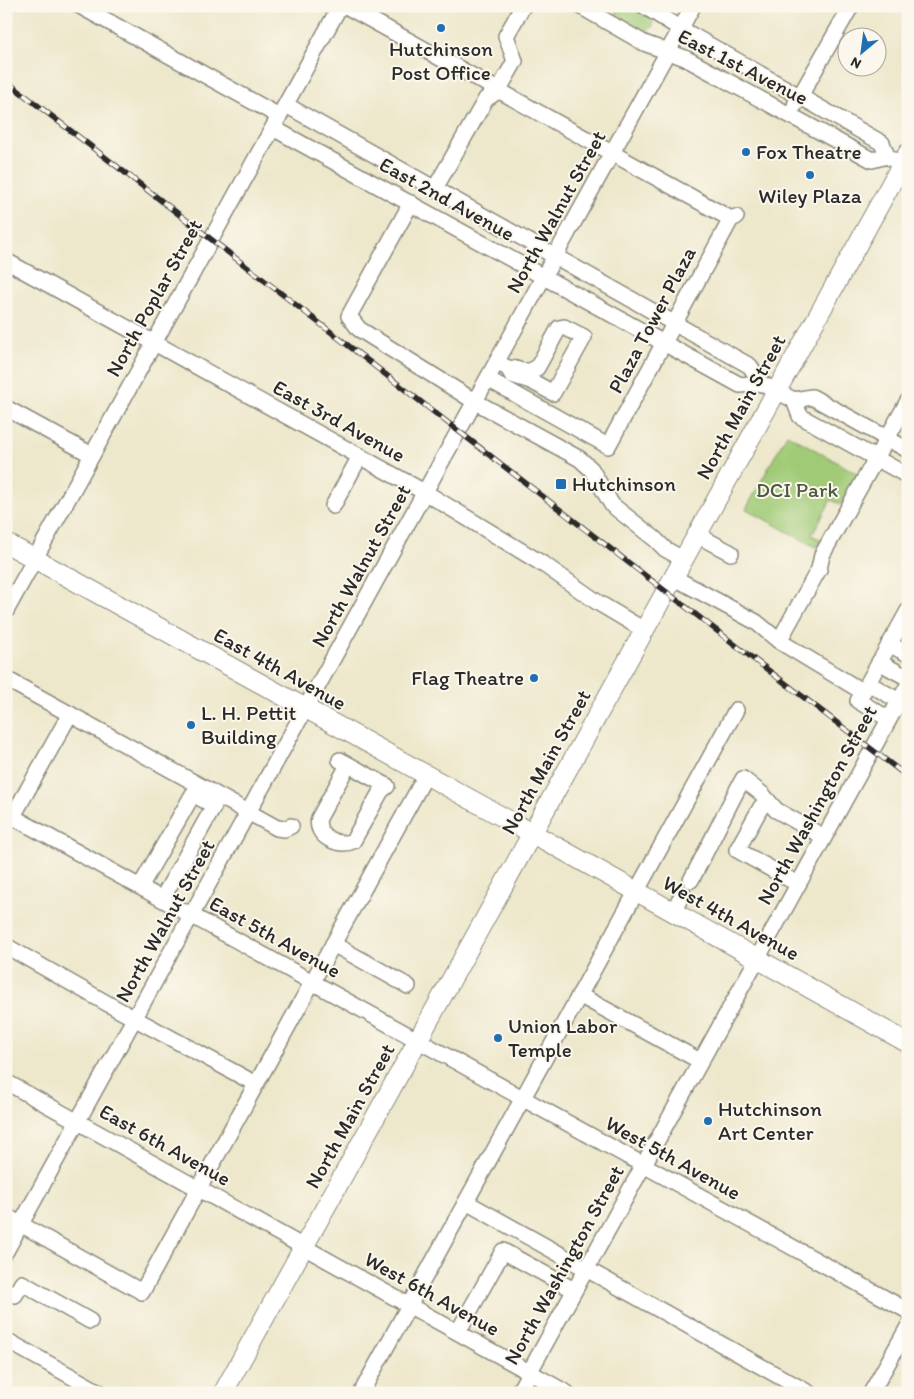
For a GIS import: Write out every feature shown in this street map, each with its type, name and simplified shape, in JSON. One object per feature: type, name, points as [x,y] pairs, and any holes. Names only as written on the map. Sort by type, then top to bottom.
[{"type":"main road","name":"North Main Street","points":[[224,1393],[697,535],[768,387],[901,160]]},
{"type":"main road","name":"East 4th Avenue","points":[[6,543],[532,833]]},
{"type":"main road","name":"West 4th Avenue","points":[[532,833],[908,1044]]},
{"type":"street","name":"East 2nd Avenue","points":[[80,6],[279,116],[434,190],[556,257],[750,366],[768,387]]},
{"type":"street","name":"North Poplar Street","points":[[6,611],[340,6]]},
{"type":"street","points":[[346,6],[613,153]]},
{"type":"street","points":[[434,190],[486,99],[498,91],[515,61],[506,36],[523,6]]},
{"type":"street","name":"East 1st Avenue","points":[[580,6],[644,43],[685,58],[872,160],[901,160]]},
{"type":"street","name":"East 1st Avenue","points":[[644,6],[681,29],[882,142],[901,160]]},
{"type":"street","name":"North Walnut Street","points":[[6,1251],[426,493],[474,401],[488,379],[502,366],[545,276],[694,6]]},
{"type":"street","points":[[789,115],[851,6]]},
{"type":"street","name":"East 2nd Avenue","points":[[279,116],[411,203],[740,384],[768,387]]},
{"type":"street","name":"Plaza Tower Plaza","points":[[488,379],[608,446],[666,342],[734,218],[613,153]]},
{"type":"street","points":[[411,203],[349,316],[359,329],[474,401],[580,459],[591,469],[612,505],[665,549],[683,559]]},
{"type":"street","name":"East 3rd Avenue","points":[[6,261],[426,493],[546,566],[597,602],[644,630]]},
{"type":"street","points":[[564,326],[584,338],[552,393],[531,381],[512,375],[502,366],[530,371],[537,368],[559,328],[564,326]]},
{"type":"street","points":[[768,387],[794,400],[812,397],[907,448]]},
{"type":"street","points":[[794,400],[800,416],[908,476]]},
{"type":"street","points":[[779,641],[818,569],[822,555],[908,402]]},
{"type":"street","points":[[6,408],[92,455]]},
{"type":"street","points":[[333,506],[360,456]]},
{"type":"street","points":[[697,535],[731,553]]},
{"type":"street","points":[[673,577],[756,622],[779,641],[865,687],[899,701]]},
{"type":"street","points":[[889,719],[858,701],[908,611]]},
{"type":"street","points":[[890,644],[908,654]]},
{"type":"street","points":[[879,662],[908,678]]},
{"type":"street","points":[[6,679],[276,828],[284,829],[291,826]]},
{"type":"street","name":"North Washington Street","points":[[518,1393],[908,685]]},
{"type":"street","points":[[361,1393],[736,710]]},
{"type":"street","points":[[10,814],[70,714]]},
{"type":"street","points":[[344,763],[387,786],[381,791],[353,841],[348,844],[328,838],[320,832],[317,824],[344,763]]},
{"type":"street","points":[[6,1216],[142,1292],[426,775]]},
{"type":"street","points":[[691,880],[743,779],[776,810],[824,837]]},
{"type":"street","points":[[140,887],[193,794],[214,806],[162,899]]},
{"type":"street","points":[[768,801],[760,807],[737,850],[798,884]]},
{"type":"street","name":"East 5th Avenue","points":[[10,814],[418,1040]]},
{"type":"street","points":[[673,912],[683,893]]},
{"type":"street","points":[[333,944],[408,986]]},
{"type":"street","points":[[6,946],[222,1067],[256,1084]]},
{"type":"street","points":[[579,995],[700,1062]]},
{"type":"street","name":"West 5th Avenue","points":[[418,1040],[908,1311]]},
{"type":"street","name":"East 6th Avenue","points":[[6,1082],[304,1246]]},
{"type":"street","points":[[466,1202],[809,1393]]},
{"type":"street","name":"West 6th Avenue","points":[[304,1246],[567,1393]]},
{"type":"street","points":[[458,1332],[503,1251],[574,1290]]},
{"type":"street","points":[[6,1290],[15,1295],[22,1284],[90,1321]]},
{"type":"street","points":[[871,1393],[908,1327]]},
{"type":"street","points":[[6,1340],[86,1389],[102,1393]]},
{"type":"green space","points":[[617,6],[638,7],[652,20],[652,28],[642,33],[620,21],[616,15]]},
{"type":"green space","name":"DCI Park","points":[[787,434],[858,474],[842,503],[831,500],[812,535],[821,540],[817,548],[746,509]]},
{"type":"railway","points":[[6,81],[908,777]]},
{"type":"place","name":"Hutchinson Post Office","points":[[441,28]]},
{"type":"place","name":"Fox Theatre","points":[[746,152]]},
{"type":"place","name":"Wiley Plaza","points":[[810,175]]},
{"type":"place","name":"Hutchinson","points":[[561,484]]},
{"type":"place","name":"Flag Theatre","points":[[534,678]]},
{"type":"place","name":"L. H. Pettit Building","points":[[191,725]]},
{"type":"place","name":"Union Labor Temple","points":[[498,1038]]},
{"type":"place","name":"Hutchinson Art Center","points":[[708,1121]]}]
